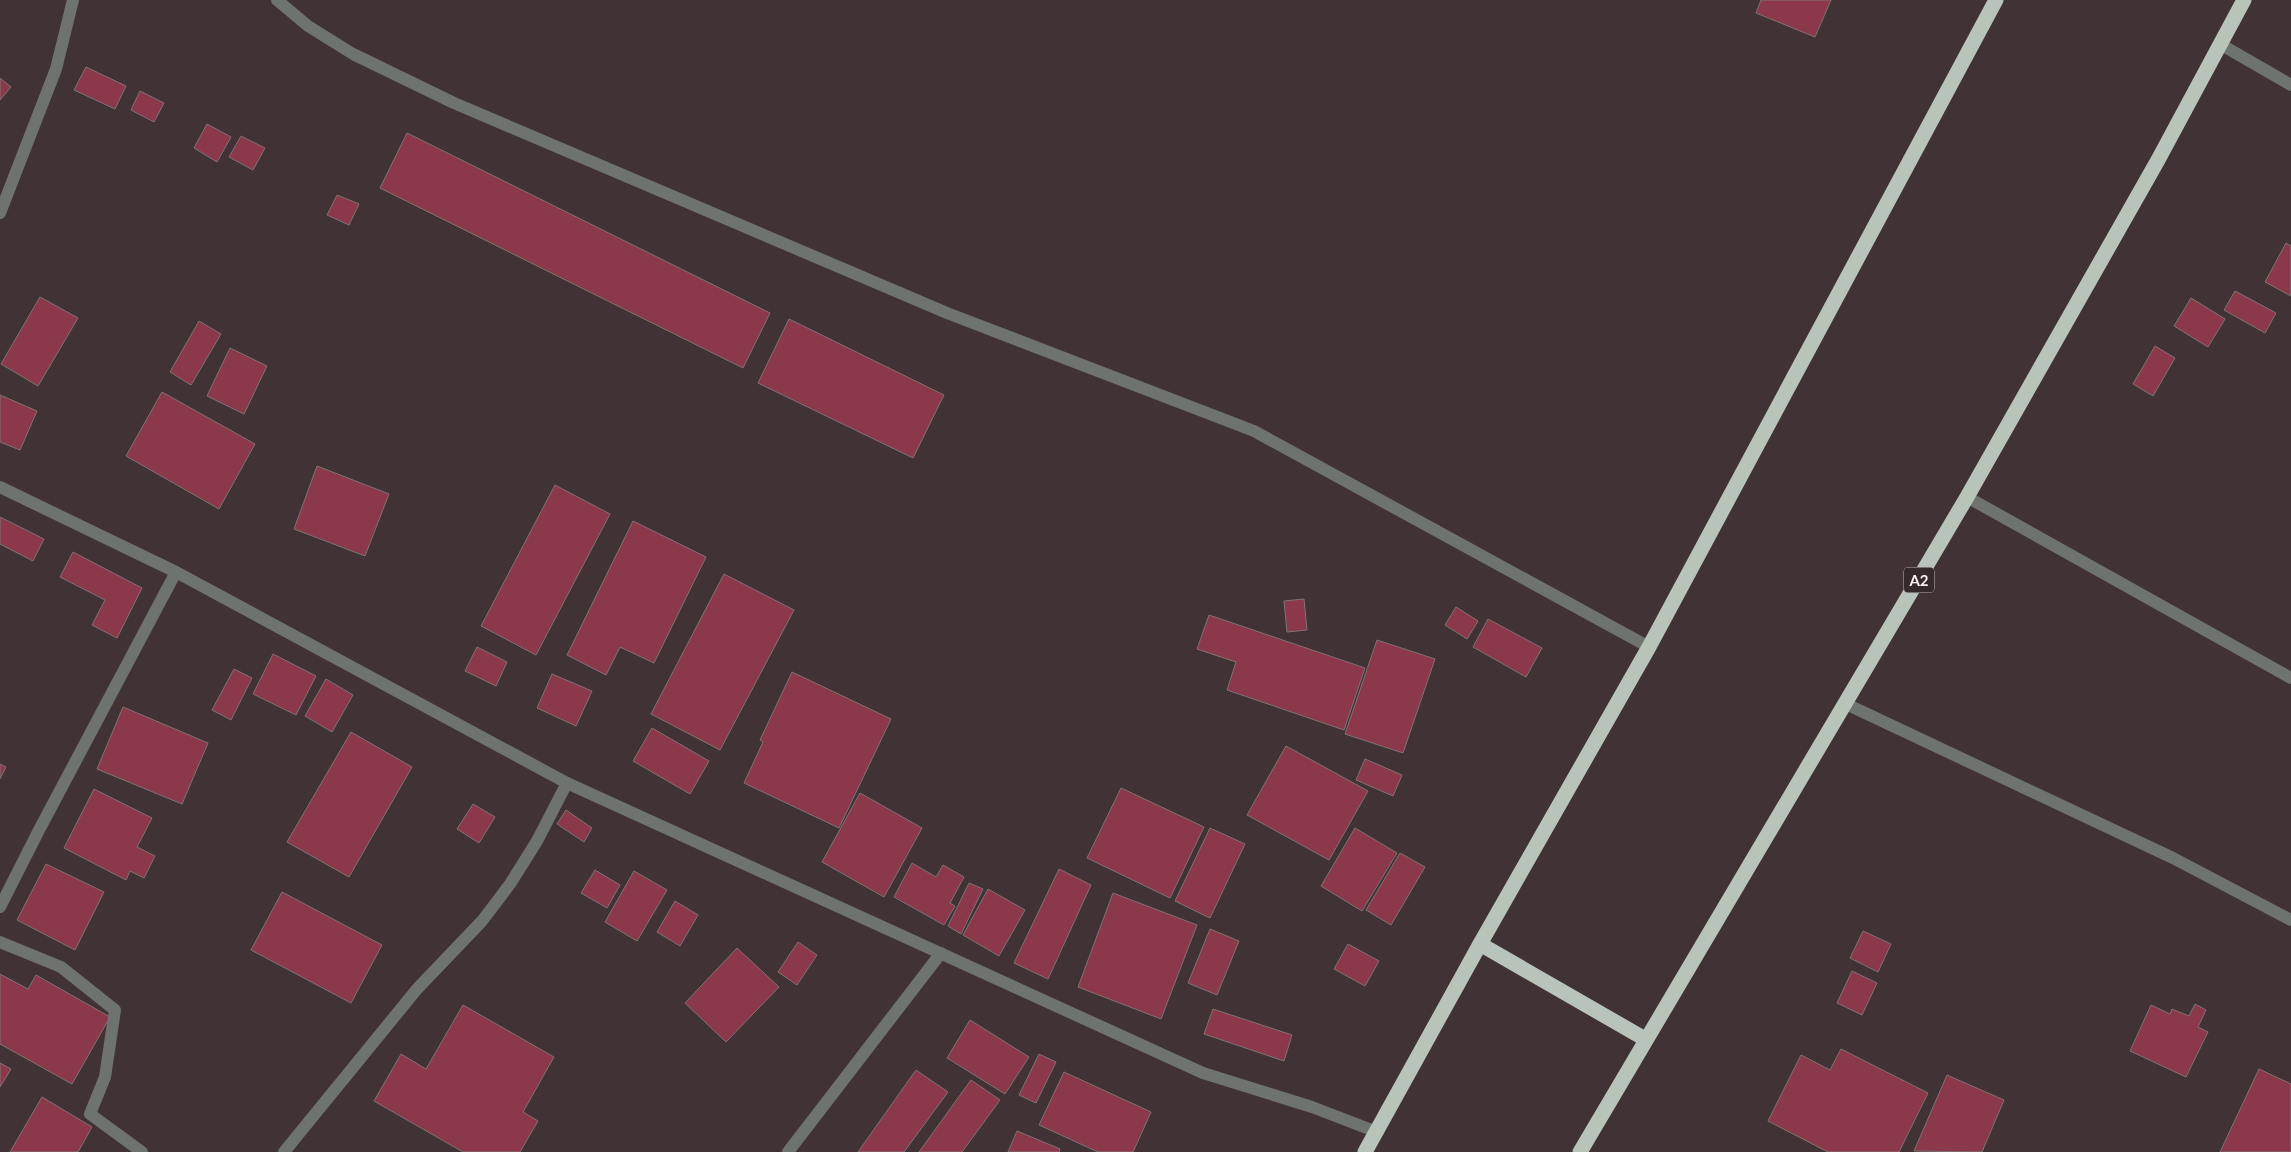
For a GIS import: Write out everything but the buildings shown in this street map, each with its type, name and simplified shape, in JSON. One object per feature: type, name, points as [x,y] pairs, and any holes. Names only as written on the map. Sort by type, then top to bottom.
[{"type":"highway","points":[[1365,1152],[1480,944],[1649,647],[1996,0]]},
{"type":"highway","name":"A2","points":[[1580,1152],[1967,497],[2158,160],[2244,0]]},
{"type":"highway","points":[[1480,944],[1645,1040]]},
{"type":"street","points":[[0,213],[56,69],[73,0]]},
{"type":"street","points":[[277,0],[308,26],[353,54],[454,103],[947,313],[1254,432],[1649,647]]},
{"type":"street","points":[[2220,44],[2291,85]]},
{"type":"street","points":[[0,487],[176,572],[567,783],[1203,1073],[1312,1107],[1377,1132]]},
{"type":"street","points":[[1967,497],[2291,678]]},
{"type":"street","points":[[0,907],[176,572]]},
{"type":"street","points":[[1846,704],[2173,858],[2291,920]]},
{"type":"street","points":[[284,1152],[417,989],[482,921],[510,884],[537,841],[567,783]]},
{"type":"street","points":[[0,942],[61,967],[114,1010],[105,1077],[90,1114],[142,1152]]},
{"type":"street","points":[[788,1152],[940,954]]}]
